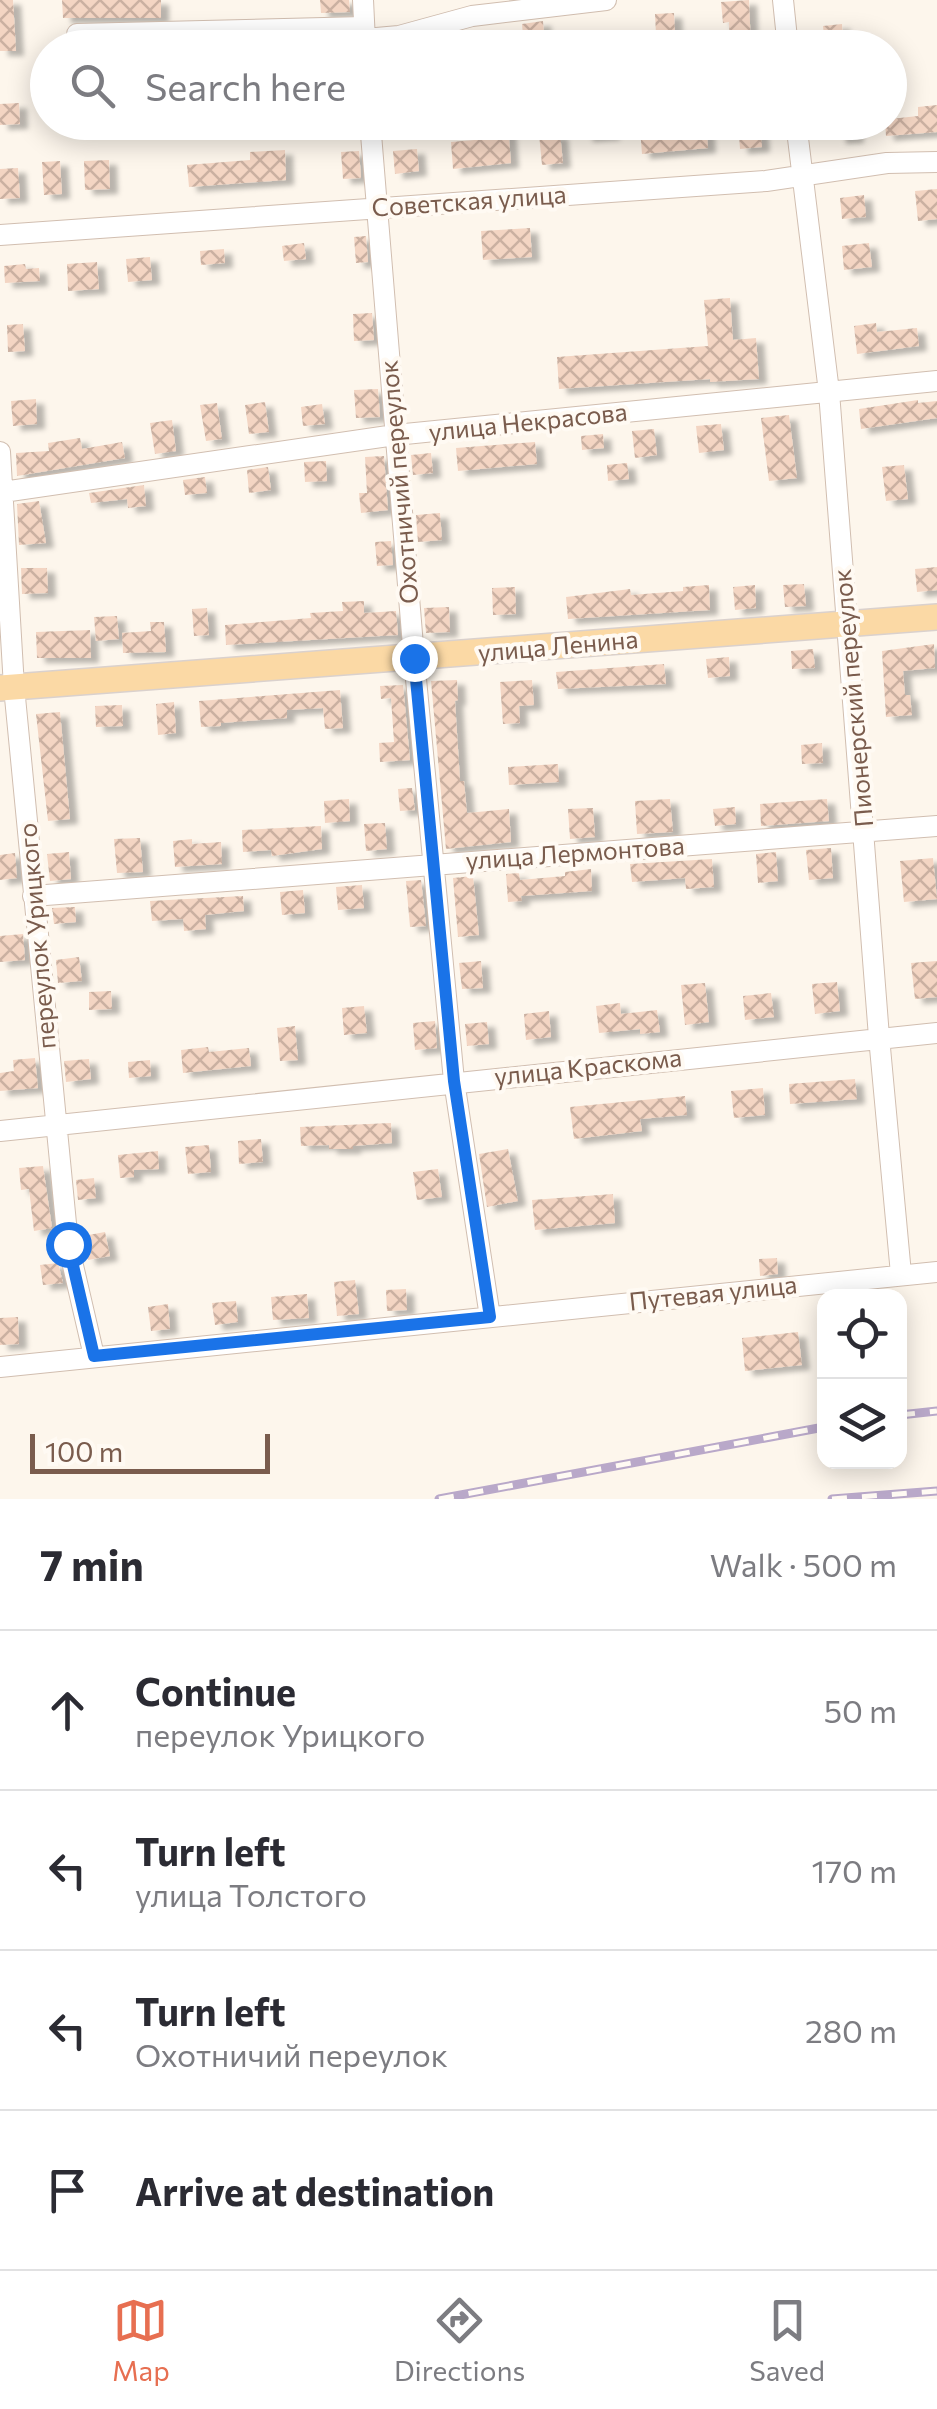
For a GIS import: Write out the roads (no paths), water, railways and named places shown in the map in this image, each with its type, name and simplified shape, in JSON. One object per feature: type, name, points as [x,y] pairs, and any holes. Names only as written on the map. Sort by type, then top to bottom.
[{"type":"main road","name":"улица Ленина","points":[[7,687],[937,617]]},
{"type":"street","points":[[362,0],[364,30]]},
{"type":"street","points":[[422,30],[472,16],[606,0]]},
{"type":"street","points":[[782,0],[786,30]]},
{"type":"street","name":"Охотничий переулок","points":[[371,140],[454,1081],[490,1317]]},
{"type":"street","name":"Пионерский переулок","points":[[798,140],[828,392],[901,1274]]},
{"type":"street","name":"Советская улица","points":[[0,235],[766,180],[887,164],[937,162]]},
{"type":"street","name":"улица Некрасова","points":[[2,492],[395,435],[937,381]]},
{"type":"street","name":"переулок Урицкого","points":[[0,452],[7,687],[33,896],[68,1244],[94,1356]]},
{"type":"street","name":"улица Лермонтова","points":[[33,896],[937,826]]},
{"type":"street","name":"улица Краскома","points":[[0,1131],[937,1032]]},
{"type":"street","name":"Путевая улица","points":[[0,1367],[937,1272]]},
{"type":"railway","points":[[907,1414],[937,1411]]},
{"type":"railway","points":[[439,1499],[817,1428]]},
{"type":"railway","points":[[832,1499],[937,1491]]}]
